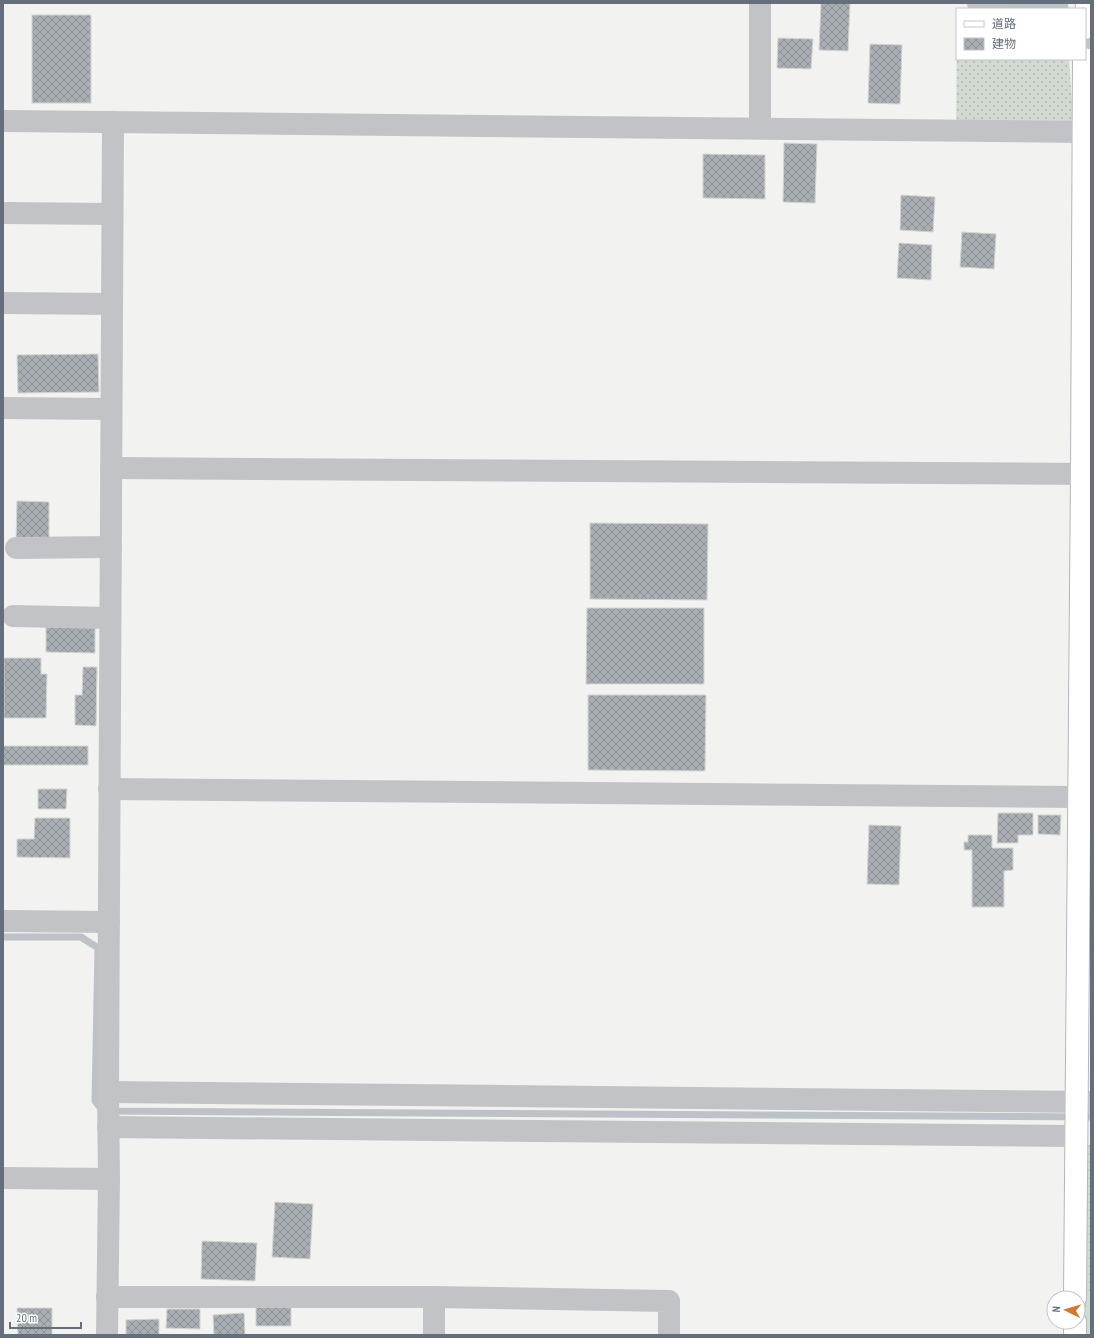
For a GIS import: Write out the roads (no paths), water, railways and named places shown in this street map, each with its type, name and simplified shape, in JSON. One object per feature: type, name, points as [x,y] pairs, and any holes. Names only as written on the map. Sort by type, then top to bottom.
[{"type":"street","points":[[760,3],[760,128]]},
{"type":"street","points":[[978,3],[995,8]]},
{"type":"street","points":[[1086,16],[1087,3]]},
{"type":"street","points":[[1075,1290],[1084,1102],[1080,797],[1087,474],[1083,132],[1084,60]]},
{"type":"street","points":[[3,121],[1083,132]]},
{"type":"street","points":[[107,1335],[109,1179],[109,789],[113,122]]},
{"type":"street","points":[[5,213],[112,214]]},
{"type":"street","points":[[3,303],[112,304]]},
{"type":"street","points":[[3,408],[111,409]]},
{"type":"street","points":[[111,468],[1087,474]]},
{"type":"street","points":[[16,548],[111,547]]},
{"type":"street","points":[[13,616],[110,618]]},
{"type":"street","points":[[109,789],[1080,797]]},
{"type":"street","points":[[3,921],[109,922]]},
{"type":"street","points":[[108,1092],[1084,1102]]},
{"type":"street","points":[[108,1127],[1081,1142]]},
{"type":"street","points":[[3,1178],[109,1179]]},
{"type":"street","points":[[107,1297],[434,1297],[669,1301],[669,1335]]},
{"type":"street","points":[[434,1297],[434,1335]]},
{"type":"waterway","points":[[1027,3],[1044,8]]},
{"type":"waterway","points":[[3,937],[81,937],[98,948],[95,1101],[103,1111],[1091,1117]]}]
